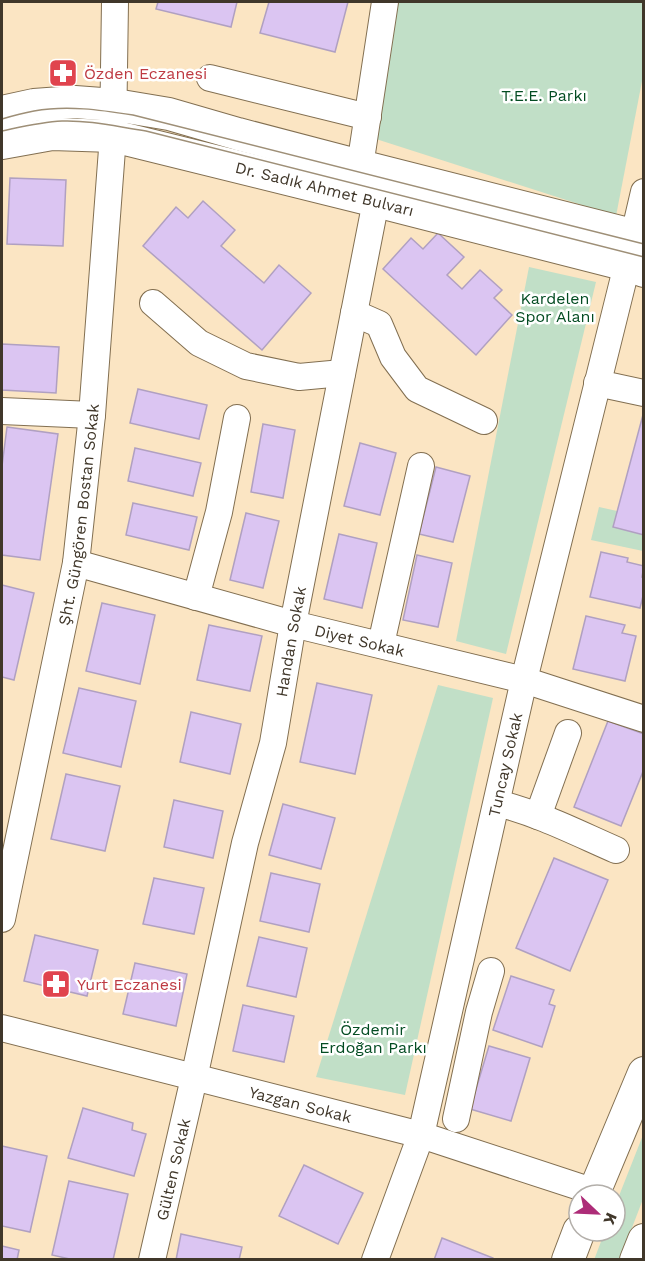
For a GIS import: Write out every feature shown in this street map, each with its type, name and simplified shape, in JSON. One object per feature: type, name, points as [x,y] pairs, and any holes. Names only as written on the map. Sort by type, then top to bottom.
[{"type":"main road","name":"Dr. Sadık Ahmet Bulvarı","points":[[2,111],[34,105],[75,102],[115,105],[169,114],[360,166],[639,237]]},
{"type":"main road","name":"Dr. Sadık Ahmet Bulvarı","points":[[2,143],[52,134],[113,136],[635,268]]},
{"type":"main road","points":[[599,1183],[644,1073]]},
{"type":"main road","points":[[636,1260],[644,1240]]},
{"type":"main road","points":[[568,1260],[574,1243]]},
{"type":"street","name":"Şht. Güngören Bostan Sokak","points":[[2,919],[76,563],[92,415],[113,136],[115,2]]},
{"type":"street","points":[[360,166],[386,2]]},
{"type":"street","points":[[210,78],[368,117]]},
{"type":"street","points":[[639,237],[644,192]]},
{"type":"street","name":"Handan Sokak","points":[[194,1078],[245,843],[273,743],[293,624],[376,201]]},
{"type":"street","name":"Tuncay Sokak","points":[[375,1260],[421,1136],[525,680],[597,383],[635,268]]},
{"type":"street","points":[[153,303],[199,343],[246,366],[299,377],[342,374]]},
{"type":"street","points":[[354,313],[379,324],[393,357],[417,389],[484,421]]},
{"type":"street","points":[[597,383],[644,393]]},
{"type":"street","points":[[2,411],[92,415]]},
{"type":"street","points":[[196,597],[219,512],[237,418]]},
{"type":"street","points":[[381,644],[421,466]]},
{"type":"street","name":"Diyet Sokak","points":[[76,563],[293,624],[525,680],[644,719]]},
{"type":"street","points":[[538,816],[568,733]]},
{"type":"street","points":[[497,803],[538,816],[616,850]]},
{"type":"street","points":[[456,1119],[479,1012],[491,971]]},
{"type":"street","points":[[452,1001],[479,1012]]},
{"type":"street","name":"Yazgan Sokak","points":[[2,1028],[421,1136],[567,1185]]},
{"type":"street","name":"Gülten Sokak","points":[[152,1260],[194,1078]]},
{"type":"green space","name":"T.E.E. Parkı","points":[[397,2],[643,2],[643,76],[616,216],[376,139]]},
{"type":"green space","name":"Kardelen Spor Alanı","points":[[529,267],[596,282],[506,654],[456,641]]},
{"type":"green space","points":[[599,507],[617,511],[614,527],[643,535],[643,551],[591,540]]},
{"type":"green space","name":"Özdemir Erdoğan Parkı","points":[[438,685],[493,698],[405,1095],[316,1077]]},
{"type":"green space","points":[[643,1135],[643,1199],[627,1241],[627,1183],[624,1183]]},
{"type":"green space","points":[[600,1243],[626,1243],[620,1259],[594,1260]]},
{"type":"building","points":[[158,2],[237,2],[231,27],[156,9]]},
{"type":"building","points":[[269,2],[348,2],[335,52],[260,33]]},
{"type":"building","points":[[10,178],[66,180],[63,246],[7,244]]},
{"type":"building","points":[[203,201],[235,230],[221,246],[264,283],[279,265],[311,293],[262,350],[143,246],[176,207],[188,218]]},
{"type":"building","points":[[438,233],[464,257],[447,275],[462,289],[480,270],[502,290],[494,298],[512,315],[476,355],[383,269],[411,238],[423,249]]},
{"type":"building","points":[[2,344],[59,347],[56,393],[2,390]]},
{"type":"building","points":[[138,389],[207,405],[199,439],[130,423]]},
{"type":"building","points":[[644,411],[644,535],[613,527]]},
{"type":"building","points":[[263,424],[295,430],[283,498],[251,492]]},
{"type":"building","points":[[7,427],[58,434],[40,560],[2,555],[2,466]]},
{"type":"building","points":[[360,443],[396,453],[380,515],[344,506]]},
{"type":"building","points":[[135,448],[201,463],[193,496],[128,481]]},
{"type":"building","points":[[436,467],[470,476],[453,542],[419,534]]},
{"type":"building","points":[[133,503],[197,517],[189,550],[126,535]]},
{"type":"building","points":[[246,513],[279,521],[263,588],[230,580]]},
{"type":"building","points":[[339,534],[377,543],[362,608],[324,599]]},
{"type":"building","points":[[601,552],[628,558],[627,562],[644,566],[642,577],[644,577],[644,592],[640,608],[590,597]]},
{"type":"building","points":[[417,555],[452,563],[438,627],[403,620]]},
{"type":"building","points":[[2,585],[34,593],[14,680],[2,677]]},
{"type":"building","points":[[102,603],[155,615],[140,684],[86,671]]},
{"type":"building","points":[[586,616],[625,625],[622,633],[636,636],[625,681],[573,669]]},
{"type":"building","points":[[209,625],[262,636],[250,691],[197,680]]},
{"type":"building","points":[[317,683],[372,695],[355,774],[300,762]]},
{"type":"building","points":[[79,688],[136,701],[121,767],[63,753]]},
{"type":"building","points":[[191,712],[241,724],[230,774],[180,762]]},
{"type":"building","points":[[608,721],[644,734],[644,769],[621,826],[574,807]]},
{"type":"building","points":[[66,774],[120,786],[105,851],[51,839]]},
{"type":"building","points":[[174,800],[223,811],[213,858],[164,847]]},
{"type":"building","points":[[283,804],[335,818],[321,869],[269,855]]},
{"type":"building","points":[[554,858],[608,880],[570,971],[516,948]]},
{"type":"building","points":[[271,873],[320,884],[309,932],[260,921]]},
{"type":"building","points":[[154,878],[204,888],[194,934],[143,924]]},
{"type":"building","points":[[35,935],[98,950],[87,996],[24,981]]},
{"type":"building","points":[[259,937],[307,948],[296,997],[247,986]]},
{"type":"building","points":[[135,963],[187,974],[176,1026],[123,1014]]},
{"type":"building","points":[[511,976],[554,990],[549,1004],[555,1006],[542,1047],[493,1030]]},
{"type":"building","points":[[243,1005],[294,1016],[284,1062],[233,1051]]},
{"type":"building","points":[[489,1046],[530,1058],[511,1121],[470,1109]]},
{"type":"building","points":[[83,1108],[133,1123],[132,1130],[146,1134],[134,1176],[68,1158]]},
{"type":"building","points":[[2,1146],[47,1156],[30,1232],[2,1226]]},
{"type":"building","points":[[304,1165],[363,1193],[338,1244],[279,1216]]},
{"type":"building","points":[[69,1181],[128,1194],[113,1260],[74,1260],[52,1255]]},
{"type":"building","points":[[181,1234],[242,1247],[239,1260],[176,1260]]},
{"type":"building","points":[[442,1238],[493,1258],[493,1260],[434,1260]]},
{"type":"building","points":[[2,1246],[19,1250],[17,1260],[2,1260]]},
{"type":"tram line","points":[[2,119],[59,108],[133,115],[644,244]]},
{"type":"tram line","points":[[2,131],[62,121],[146,131],[644,257]]},
{"type":"place","name":"Özden Eczanesi","points":[[63,73]]},
{"type":"place","name":"Yurt Eczanesi","points":[[56,984]]}]
